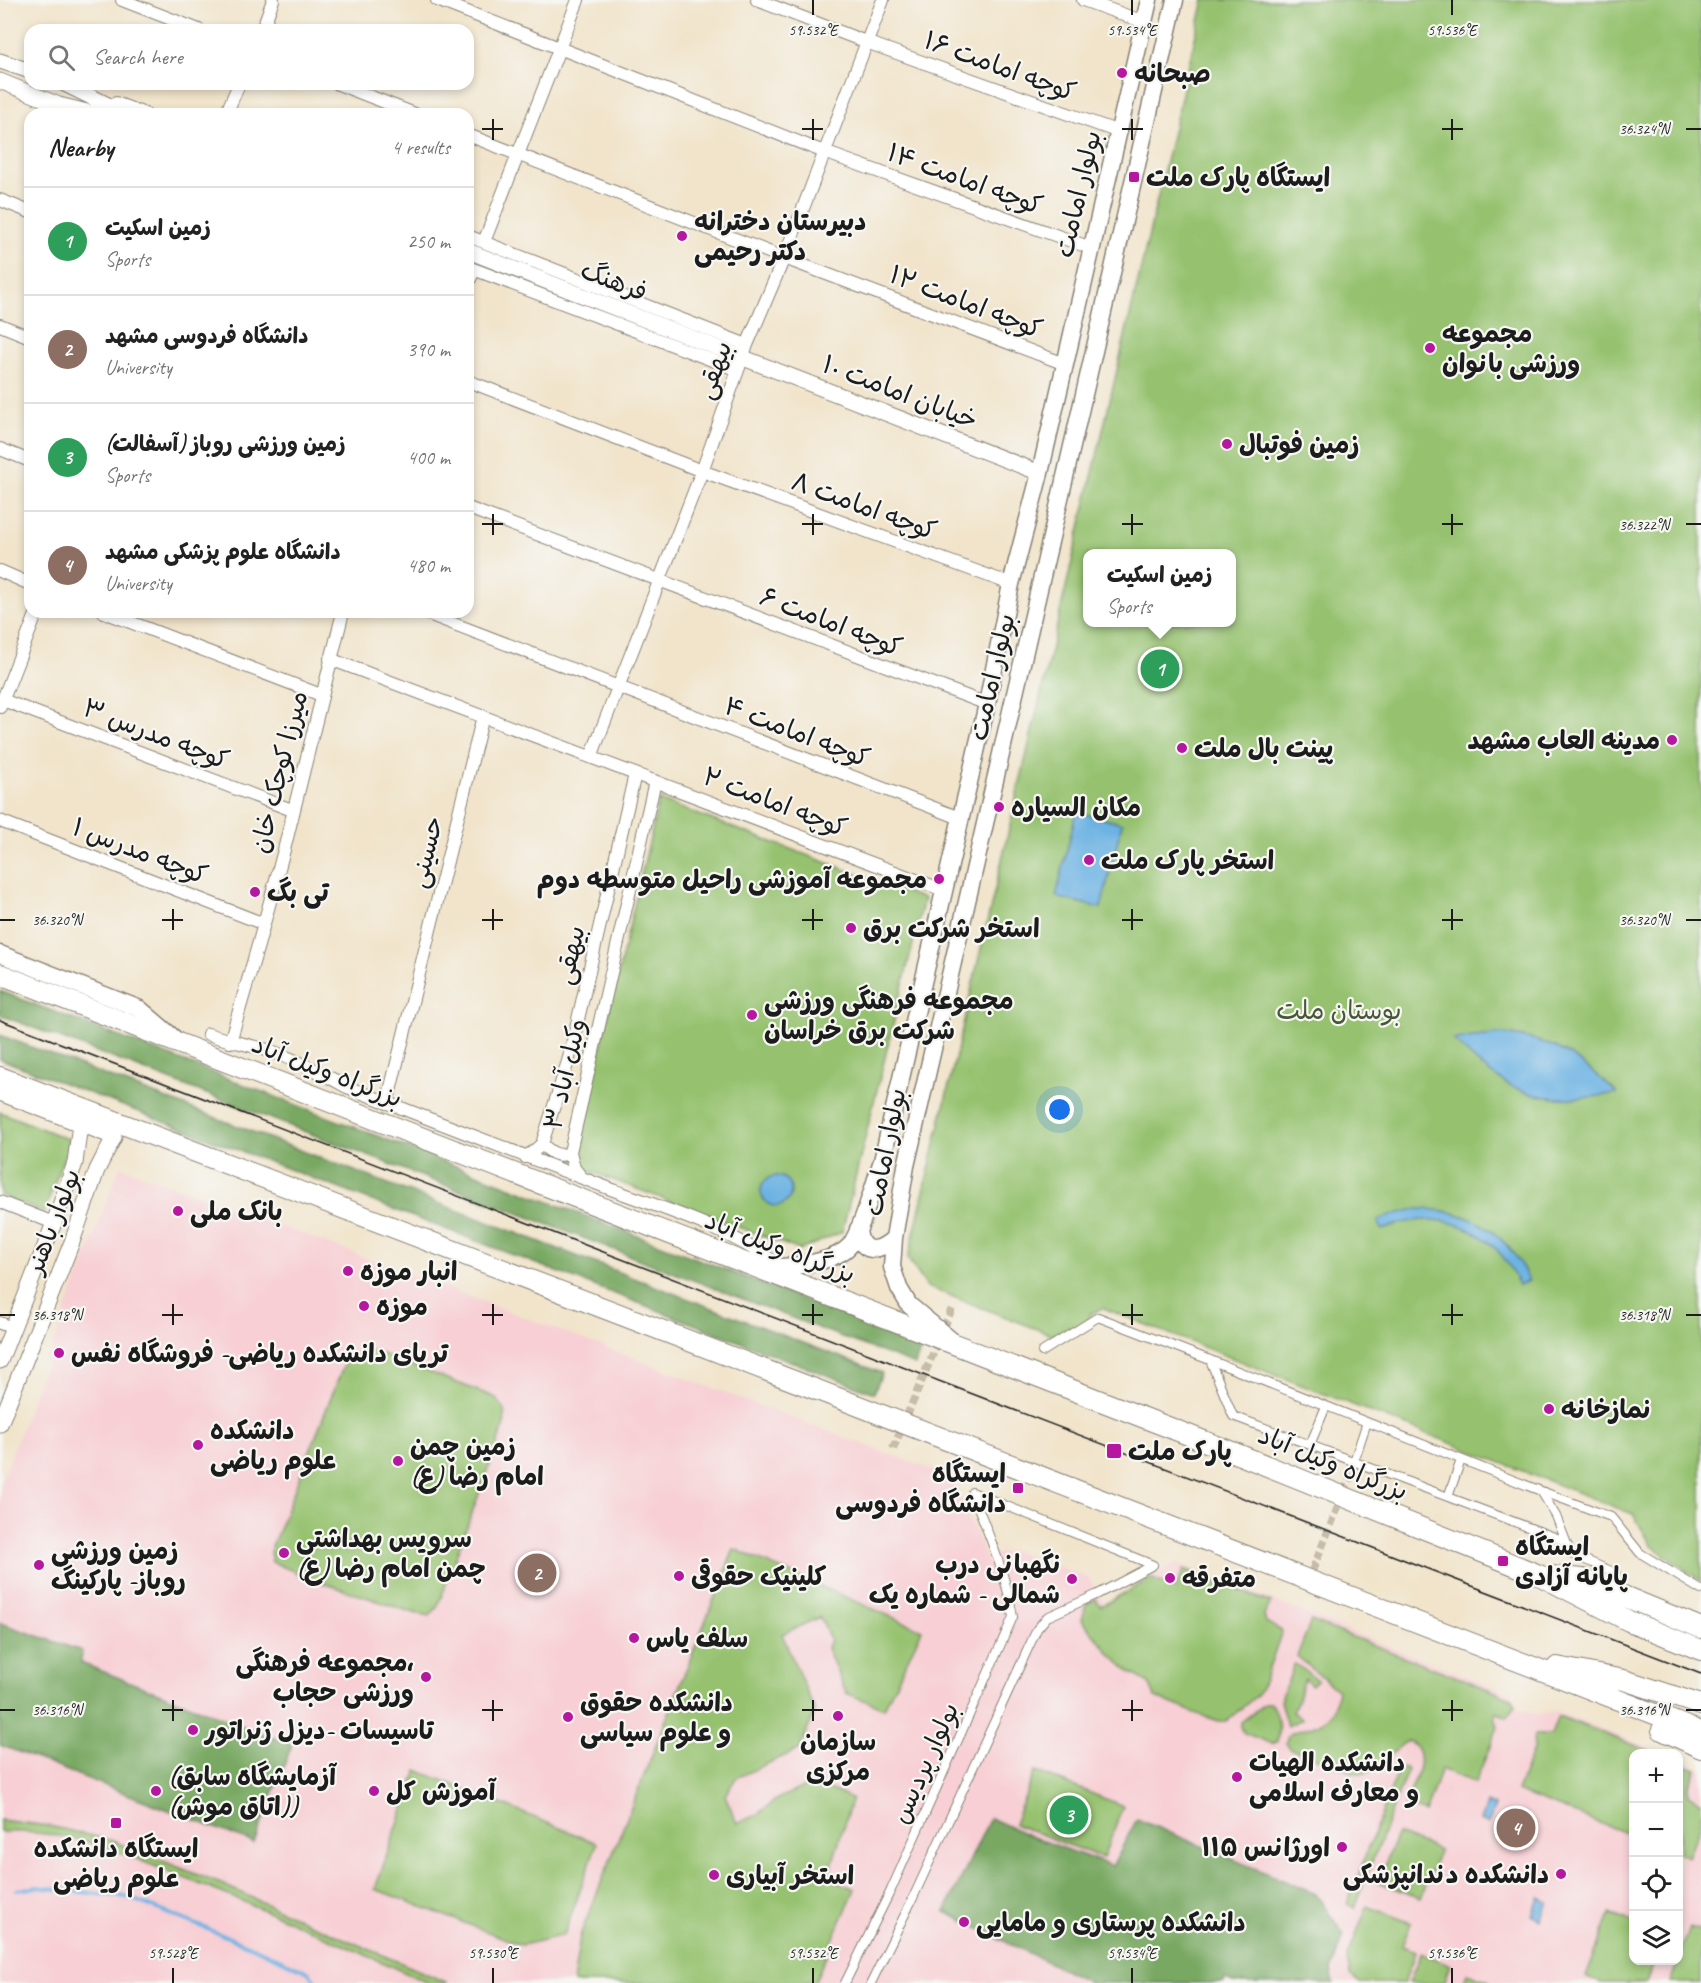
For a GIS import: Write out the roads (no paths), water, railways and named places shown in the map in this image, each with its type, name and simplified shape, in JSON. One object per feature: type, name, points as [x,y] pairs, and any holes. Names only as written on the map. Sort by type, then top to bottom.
[{"type":"highway","name":"بزرگراه وکیل آباد","points":[[0,974],[1240,1455],[1539,1575],[1629,1621],[1701,1650]]},
{"type":"highway","points":[[6,1087],[842,1399],[1701,1732]]},
{"type":"highway","name":"بزرگراه وکیل آباد","points":[[1539,1575],[1582,1579],[1701,1628]]},
{"type":"highway","points":[[1507,1658],[1624,1680],[1701,1705]]},
{"type":"highway","points":[[1507,1658],[1701,1748]]},
{"type":"main road","name":"بولوار امامت","points":[[754,1267],[782,1268],[806,1264],[834,1256],[850,1245],[882,1161],[987,704],[1011,584],[1040,473],[1149,0]]},
{"type":"main road","name":"بولوار امامت","points":[[956,1345],[909,1305],[899,1288],[892,1267],[894,1238],[906,1166],[965,903],[1175,0]]},
{"type":"main road","points":[[0,954],[140,1009],[178,1042]]},
{"type":"main road","points":[[858,1229],[859,1240],[864,1246],[870,1248],[880,1248],[894,1238]]},
{"type":"street","points":[[122,0],[184,24]]},
{"type":"street","points":[[264,24],[273,0]]},
{"type":"street","name":"کوچه امامت ۱۴","points":[[437,0],[824,152],[1091,248]]},
{"type":"street","points":[[484,242],[578,0]]},
{"type":"street","name":"کوچه امامت ۱۶","points":[[757,0],[866,42],[1119,132]]},
{"type":"street","name":"بیهقی","points":[[591,757],[702,471],[742,358],[784,258],[883,0]]},
{"type":"street","points":[[1083,0],[1144,22]]},
{"type":"street","points":[[0,61],[24,69]]},
{"type":"street","points":[[0,81],[66,108]]},
{"type":"street","points":[[78,90],[114,108]]},
{"type":"street","points":[[82,90],[129,108]]},
{"type":"street","points":[[229,108],[236,90]]},
{"type":"street","points":[[353,90],[400,108]]},
{"type":"street","points":[[59,105],[71,108]]},
{"type":"street","name":"کوچه امامت ۱۲","points":[[474,137],[1065,364]]},
{"type":"street","points":[[0,200],[24,210]]},
{"type":"street","points":[[474,238],[742,358]]},
{"type":"street","name":"فرهنگ","points":[[474,253],[742,358]]},
{"type":"street","points":[[474,269],[742,358]]},
{"type":"street","points":[[0,325],[24,335]]},
{"type":"street","name":"خیابان امامت ۱۰","points":[[742,358],[1040,473]]},
{"type":"street","name":"کوچه امامت ۸","points":[[474,383],[702,471],[1011,584]]},
{"type":"street","points":[[0,449],[24,459]]},
{"type":"street","name":"کوچه امامت ۶","points":[[474,510],[987,704]]},
{"type":"street","points":[[0,572],[24,582]]},
{"type":"street","points":[[1,702],[35,618]]},
{"type":"street","points":[[120,618],[321,695]]},
{"type":"street","name":"میرزا کوچک خان","points":[[230,1042],[260,942],[341,618]]},
{"type":"street","name":"کوچه امامت ۴","points":[[439,618],[960,818]]},
{"type":"street","name":"کوچه امامت ۲","points":[[330,659],[943,890]]},
{"type":"street","name":"کوچه مدرس ۳","points":[[1,702],[292,810]]},
{"type":"street","name":"حسینی","points":[[387,1103],[483,716]]},
{"type":"street","name":"بیهقی","points":[[542,1144],[569,1058],[635,774]]},
{"type":"street","name":"بیهقی","points":[[618,943],[655,781]]},
{"type":"street","name":"کوچه مدرس ۱","points":[[0,821],[264,924]]},
{"type":"street","points":[[597,937],[618,943]]},
{"type":"street","name":"۳ وکیل آباد","points":[[580,1177],[574,1168],[570,1152],[618,943]]},
{"type":"street","points":[[208,1034],[275,1053],[387,1103],[684,1216],[742,1242],[782,1268]]},
{"type":"street","points":[[6,1087],[81,1124]]},
{"type":"street","name":"بولوار باهنر","points":[[0,1360],[6,1325],[54,1223],[75,1164],[81,1124],[114,1137],[97,1170],[72,1242],[5,1396],[0,1424]]},
{"type":"street","points":[[525,1157],[542,1144],[558,1155],[570,1152]]},
{"type":"street","points":[[75,1164],[86,1161],[97,1170]]},
{"type":"street","points":[[0,1202],[54,1223]]},
{"type":"street","points":[[1042,1352],[1098,1317],[1611,1517],[1640,1553],[1701,1590]]},
{"type":"street","points":[[1210,1360],[1233,1416],[1565,1540]]},
{"type":"street","points":[[1310,1445],[1326,1406]]},
{"type":"street","points":[[1354,1461],[1368,1422]]},
{"type":"street","points":[[1448,1497],[1461,1460]]},
{"type":"street","points":[[1540,1491],[1556,1516],[1571,1554],[1616,1573]]},
{"type":"street","name":"بولوار پردیس","points":[[845,1983],[891,1890],[1013,1617],[996,1554],[972,1492],[1153,1565],[1098,1594],[1047,1617],[1037,1629],[912,1900],[871,1983]]},
{"type":"water","name":"استخر پارک ملت","points":[[1076,812],[1122,823],[1101,908],[1056,897]]},
{"type":"water","points":[[1504,1034],[1553,1046],[1579,1061],[1617,1093],[1567,1098],[1546,1097],[1527,1092],[1490,1073],[1453,1039]]},
{"type":"water","points":[[776,1176],[787,1180],[791,1191],[787,1202],[776,1206],[765,1202],[761,1191],[765,1180]]},
{"type":"water","points":[[1416,1209],[1453,1213],[1470,1218],[1484,1226],[1510,1249],[1529,1281],[1519,1285],[1509,1265],[1495,1249],[1480,1236],[1463,1227],[1444,1221],[1424,1220],[1403,1223],[1382,1230],[1378,1220]]},
{"type":"water","points":[[1486,1803],[1495,1806],[1488,1824],[1480,1821]]},
{"type":"water","points":[[1539,1898],[1549,1902],[1541,1920],[1532,1915]]},
{"type":"waterway","points":[[17,1890],[37,1887],[127,1897],[255,1948],[308,1972],[318,1983]]},
{"type":"tunnel","points":[[893,1449],[953,1306]]},
{"type":"tunnel","points":[[1308,1581],[1355,1465]]},
{"type":"tram line","points":[[0,1020],[1701,1674]]},
{"type":"place","name":"صبحانه","points":[[1122,73]]},
{"type":"place","name":"ایستگاه پارک ملت","points":[[1134,177]]},
{"type":"place","name":"دبیرستان دخترانه دکتر رحیمی","points":[[682,236]]},
{"type":"place","name":"مجموعه ورزشی بانوان","points":[[1430,348]]},
{"type":"place","name":"زمین فوتبال","points":[[1227,444]]},
{"type":"place","name":"زمین اسکیت","points":[[1160,669]]},
{"type":"place","name":"مدينه العاب مشهد","points":[[1672,740]]},
{"type":"place","name":"پینت بال ملت","points":[[1182,748]]},
{"type":"place","name":"مکان السیاره","points":[[999,807]]},
{"type":"place","name":"استخر پارک ملت","points":[[1089,860]]},
{"type":"place","name":"مجموعه آموزشی راحیل متوسطه دوم","points":[[939,879]]},
{"type":"place","name":"تی بگ","points":[[255,892]]},
{"type":"place","name":"استخر شرکت برق","points":[[851,928]]},
{"type":"place","name":"مجموعه فرهنگی ورزشی شرکت برق خراسان","points":[[752,1015]]},
{"type":"place","name":"بانک ملی","points":[[178,1211]]},
{"type":"place","name":"انبار موزه","points":[[348,1271]]},
{"type":"place","name":"موزه","points":[[364,1306]]},
{"type":"place","name":"تریای دانشکده ریاضی- فروشگاه نفس","points":[[59,1353]]},
{"type":"place","name":"نمازخانه","points":[[1549,1409]]},
{"type":"place","name":"دانشکده علوم ریاضی","points":[[198,1445]]},
{"type":"place","name":"پارک ملت","points":[[1114,1451]]},
{"type":"place","name":"زمین چمن امام رضا (ع)","points":[[398,1461]]},
{"type":"place","name":"ایستگاه دانشگاه فردوسی","points":[[1018,1488]]},
{"type":"place","name":"سرویس بهداشتی چمن امام رضا (ع)","points":[[284,1553]]},
{"type":"place","name":"ایستگاه پایانه آزادی","points":[[1503,1561]]},
{"type":"place","name":"زمین ورزشی روباز- پارکینگ","points":[[39,1565]]},
{"type":"place","name":"دانشگاه فردوسی مشهد","points":[[537,1573]]},
{"type":"place","name":"کلینیک حقوقی","points":[[679,1576]]},
{"type":"place","name":"متفرقه","points":[[1170,1578]]},
{"type":"place","name":"نگهبانی درب شمالی - شماره یک","points":[[1072,1579]]},
{"type":"place","name":"سلف یاس","points":[[634,1638]]},
{"type":"place","name":"مجموعه فرهنگی، ورزشی حجاب","points":[[426,1677]]},
{"type":"place","name":"سازمان مرکزی","points":[[838,1716]]},
{"type":"place","name":"دانشکده حقوق و علوم سیاسی","points":[[568,1717]]},
{"type":"place","name":"تاسیسات -دیزل ژنراتور","points":[[193,1730]]},
{"type":"place","name":"دانشکده الهیات و معارف اسلامی","points":[[1237,1777]]},
{"type":"place","name":"(آزمایشگاه سابق (اتاق موش))","points":[[156,1791]]},
{"type":"place","name":"آموزش کل","points":[[374,1791]]},
{"type":"place","name":"زمین ورزشی روباز (آسفالت)","points":[[1069,1815]]},
{"type":"place","name":"ایستگاه دانشکده علوم ریاضی","points":[[116,1823]]},
{"type":"place","name":"دانشگاه علوم پزشکی مشهد","points":[[1516,1828]]},
{"type":"place","name":"اورژانس ۱۱۵","points":[[1342,1847]]},
{"type":"place","name":"دانشکده دندانپزشکی","points":[[1561,1874]]},
{"type":"place","name":"استخر آبیاری","points":[[714,1875]]},
{"type":"place","name":"دانشکده پرستاری و مامایی","points":[[964,1922]]},
{"type":"park label","name":"بوستان ملت","points":[[1339,1010]]}]
